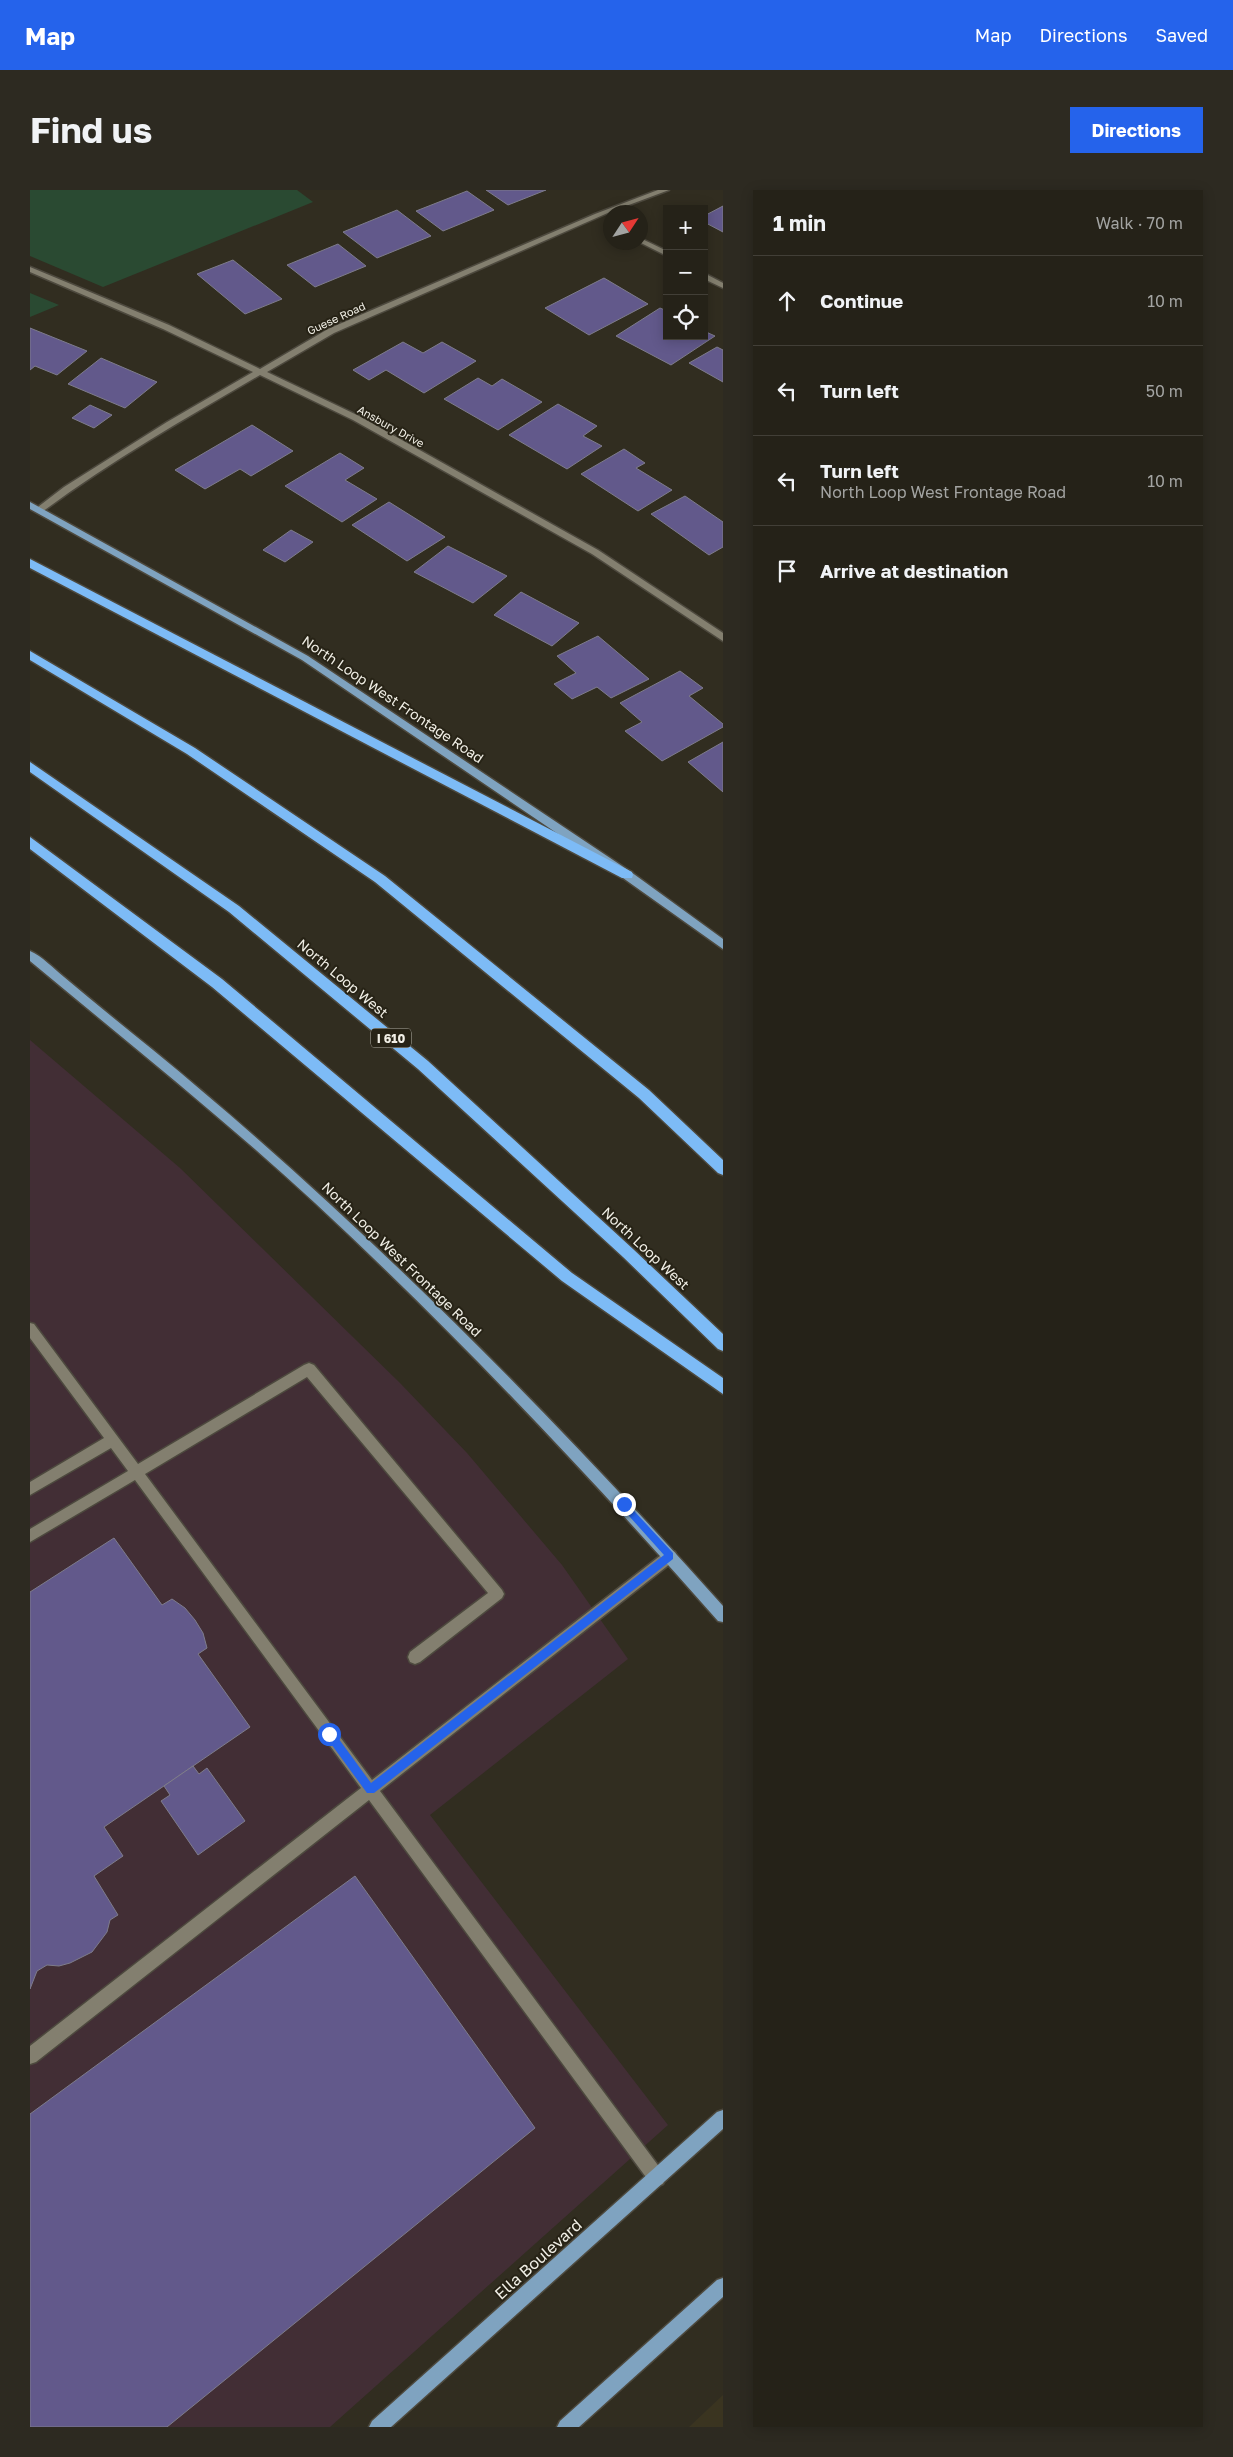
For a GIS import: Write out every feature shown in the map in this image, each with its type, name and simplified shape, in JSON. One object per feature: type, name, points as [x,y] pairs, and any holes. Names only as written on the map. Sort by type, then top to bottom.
[{"type":"highway","points":[[30,563],[627,875]]},
{"type":"highway","points":[[30,655],[191,751],[380,879],[644,1094],[723,1169]]},
{"type":"highway","name":"North Loop West","points":[[30,766],[234,909],[423,1065],[628,1252],[723,1344]]},
{"type":"highway","points":[[30,842],[217,983],[567,1277],[723,1388]]},
{"type":"main road","name":"North Loop West Frontage Road","points":[[35,508],[305,658],[627,875],[723,944]]},
{"type":"main road","name":"North Loop West Frontage Road","points":[[30,955],[256,1144],[372,1251],[486,1361],[624,1504],[723,1616]]},
{"type":"main road","name":"Ella Boulevard","points":[[378,2427],[723,2118]]},
{"type":"main road","points":[[566,2427],[723,2286]]},
{"type":"street","name":"Guese Road","points":[[35,508],[170,424],[331,331],[598,216],[665,190]]},
{"type":"street","points":[[598,216],[603,219]]},
{"type":"street","points":[[648,244],[663,252]]},
{"type":"street","name":"Ansbury Drive","points":[[30,269],[166,327],[356,418],[595,552],[723,638]]},
{"type":"street","points":[[708,278],[723,286]]},
{"type":"street","points":[[30,1328],[657,2178]]},
{"type":"street","points":[[30,1536],[309,1369],[497,1594],[415,1657]]},
{"type":"street","points":[[30,1489],[112,1440]]},
{"type":"street","points":[[30,2056],[670,1556]]},
{"type":"shaded area","points":[[30,1040],[180,1168],[400,1383],[467,1453],[562,1565],[628,1659],[430,1815],[668,2125],[330,2427],[30,2427]]},
{"type":"shaded area","points":[[723,2395],[723,2427],[689,2427]]},
{"type":"green space","points":[[30,190],[297,190],[313,202],[103,287],[30,256]]},
{"type":"green space","points":[[30,293],[59,305],[30,317]]},
{"type":"building","points":[[486,190],[546,190],[508,205]]},
{"type":"building","points":[[467,191],[494,210],[443,231],[416,211]]},
{"type":"building","points":[[723,206],[723,232],[708,224],[708,214]]},
{"type":"building","points":[[397,210],[431,236],[377,258],[343,232]]},
{"type":"building","points":[[338,244],[366,266],[315,287],[287,265]]},
{"type":"building","points":[[233,260],[282,299],[245,314],[197,274]]},
{"type":"building","points":[[604,278],[648,304],[589,335],[545,308]]},
{"type":"building","points":[[660,308],[663,309],[663,340],[708,340],[708,333],[715,336],[671,365],[616,336]]},
{"type":"building","points":[[30,328],[87,351],[57,375],[35,366],[30,370]]},
{"type":"building","points":[[403,342],[423,353],[442,342],[476,361],[424,393],[386,370],[369,380],[353,370]]},
{"type":"building","points":[[717,347],[723,350],[723,382],[689,363]]},
{"type":"building","points":[[101,358],[157,382],[125,408],[68,384]]},
{"type":"building","points":[[478,378],[492,386],[502,379],[542,402],[498,430],[444,399]]},
{"type":"building","points":[[558,404],[597,426],[583,436],[602,446],[567,469],[509,435]]},
{"type":"building","points":[[90,405],[112,415],[94,428],[72,418]]},
{"type":"building","points":[[252,425],[293,451],[251,476],[240,469],[205,489],[175,470]]},
{"type":"building","points":[[624,449],[645,463],[636,468],[672,490],[638,511],[581,474]]},
{"type":"building","points":[[340,453],[364,468],[345,480],[377,499],[342,522],[285,486]]},
{"type":"building","points":[[685,496],[723,522],[723,547],[709,555],[651,514]]},
{"type":"building","points":[[389,502],[445,537],[407,561],[352,525]]},
{"type":"building","points":[[291,530],[313,542],[285,562],[263,550]]},
{"type":"building","points":[[448,546],[507,576],[473,603],[414,572]]},
{"type":"building","points":[[521,592],[579,623],[552,646],[494,615]]},
{"type":"building","points":[[598,636],[649,679],[611,698],[597,687],[572,699],[554,684],[576,673],[557,656]]},
{"type":"building","points":[[680,671],[703,688],[689,696],[723,724],[723,727],[662,761],[625,731],[642,722],[620,703]]},
{"type":"building","points":[[723,742],[723,792],[688,762]]},
{"type":"building","points":[[114,1538],[162,1605],[172,1599],[185,1608],[195,1620],[203,1633],[207,1648],[198,1654],[250,1727],[104,1827],[123,1856],[94,1876],[118,1915],[110,1920],[107,1932],[92,1952],[70,1963],[59,1966],[47,1965],[37,1971],[30,1989],[30,1592]]},
{"type":"building","points":[[193,1766],[199,1774],[207,1768],[245,1821],[198,1855],[161,1801],[170,1795],[164,1786]]},
{"type":"building","points":[[355,1876],[535,2128],[167,2427],[30,2427],[30,2114]]},
{"type":"route","points":[[329,1734],[370,1790],[670,1556],[624,1504]]}]
